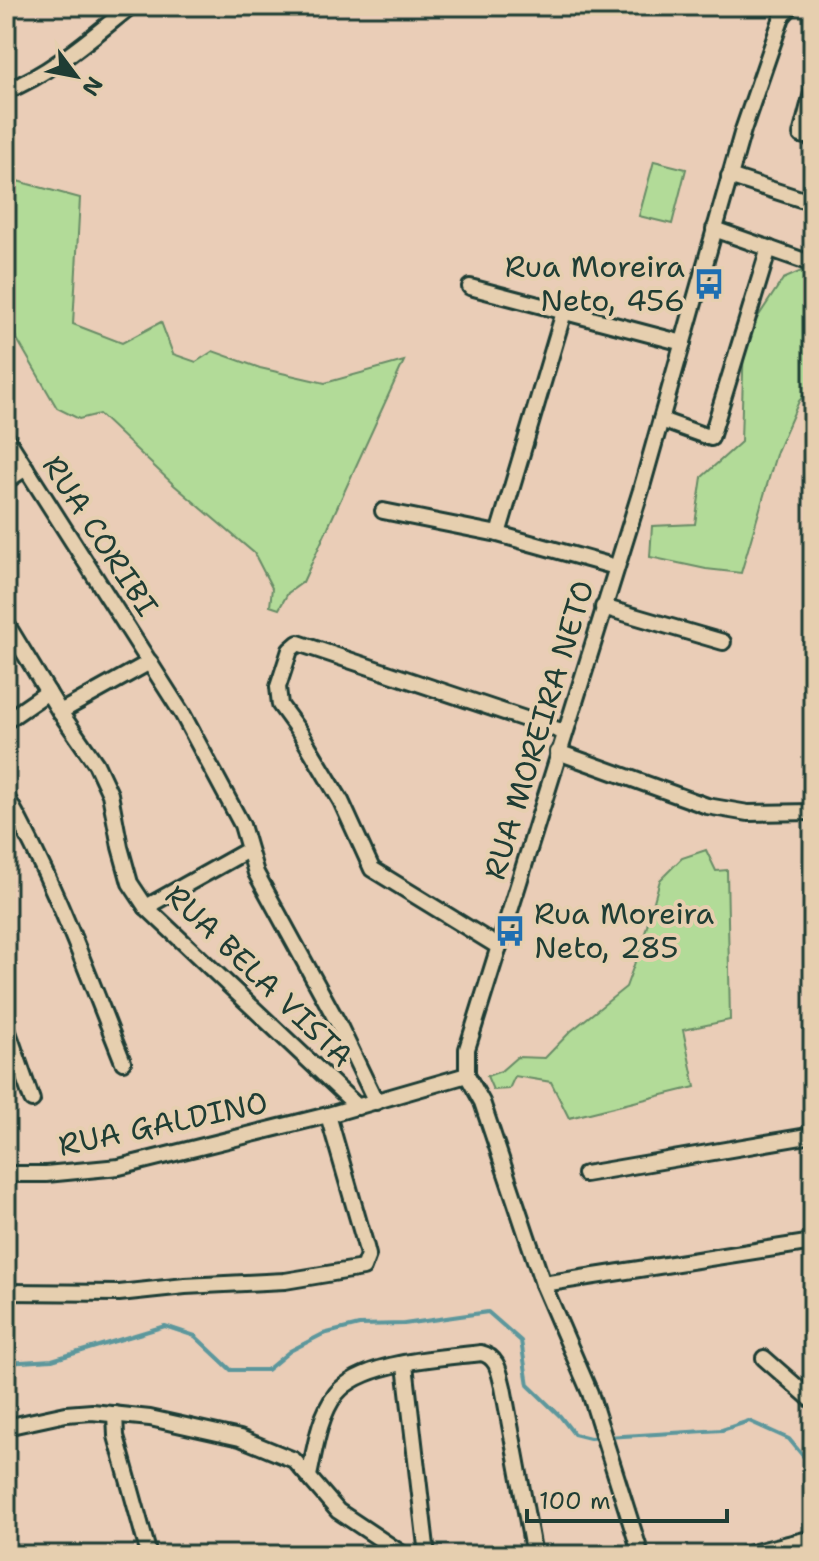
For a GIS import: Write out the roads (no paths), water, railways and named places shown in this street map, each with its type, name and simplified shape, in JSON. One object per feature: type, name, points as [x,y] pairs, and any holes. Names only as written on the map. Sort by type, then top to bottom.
[{"type":"street","points":[[6,91],[21,85],[82,45],[131,6]]},
{"type":"street","name":"RUA MOREIRA NETO","points":[[467,1075],[467,1049],[661,420],[729,176],[760,77],[782,17],[791,6]]},
{"type":"street","points":[[813,91],[801,135],[813,138]]},
{"type":"street","points":[[729,176],[813,203]]},
{"type":"street","points":[[714,229],[813,264]]},
{"type":"street","points":[[661,420],[711,438],[769,248]]},
{"type":"street","points":[[470,287],[683,343]]},
{"type":"street","points":[[498,534],[564,312]]},
{"type":"street","name":"RUA CORIBI","points":[[6,437],[183,715],[242,825],[256,873],[338,1023],[376,1102]]},
{"type":"street","points":[[6,481],[26,468]]},
{"type":"street","points":[[383,511],[498,534],[616,567]]},
{"type":"street","points":[[603,607],[723,642]]},
{"type":"street","name":"RUA BELA VISTA","points":[[6,623],[96,764],[110,794],[130,883],[146,907],[358,1107]]},
{"type":"street","points":[[499,947],[372,869],[341,801],[280,705],[278,687],[290,650],[298,643],[564,732]]},
{"type":"street","points":[[60,712],[150,662]]},
{"type":"street","points":[[6,721],[48,692]]},
{"type":"street","points":[[558,752],[707,806],[748,813],[813,812]]},
{"type":"street","points":[[8,806],[68,924],[123,1062]]},
{"type":"street","points":[[146,907],[248,850]]},
{"type":"street","points":[[6,1026],[32,1100]]},
{"type":"street","points":[[467,1075],[482,1102],[543,1284],[590,1393],[641,1555]]},
{"type":"street","name":"RUA GALDINO","points":[[6,1174],[46,1174],[119,1167],[328,1115],[467,1075]]},
{"type":"street","points":[[6,1292],[119,1293],[285,1281],[363,1268],[367,1262],[366,1247],[328,1115]]},
{"type":"street","points":[[585,1174],[813,1135]]},
{"type":"street","points":[[543,1284],[813,1242]]},
{"type":"street","points":[[309,1476],[325,1413],[336,1394],[352,1379],[405,1365],[488,1354],[497,1364],[503,1387],[534,1555]]},
{"type":"street","points":[[764,1358],[813,1401]]},
{"type":"street","points":[[405,1365],[427,1555]]},
{"type":"street","points":[[6,1427],[66,1414],[115,1414],[196,1427],[240,1438],[294,1460],[338,1511],[404,1555]]},
{"type":"street","points":[[115,1414],[116,1436],[149,1555]]},
{"type":"street","points":[[743,1555],[768,1552],[810,1539],[812,1555]]},
{"type":"waterway","points":[[6,1363],[52,1360],[165,1326],[195,1336],[231,1370],[267,1370],[290,1351],[323,1334],[359,1325],[404,1324],[488,1312],[521,1341],[528,1385],[574,1434],[590,1438],[722,1430],[749,1421],[789,1439],[813,1468]]},
{"type":"place","name":"Rua Moreira Neto, 456","points":[[709,284]]},
{"type":"place","name":"Rua Moreira Neto, 285","points":[[510,931]]}]
